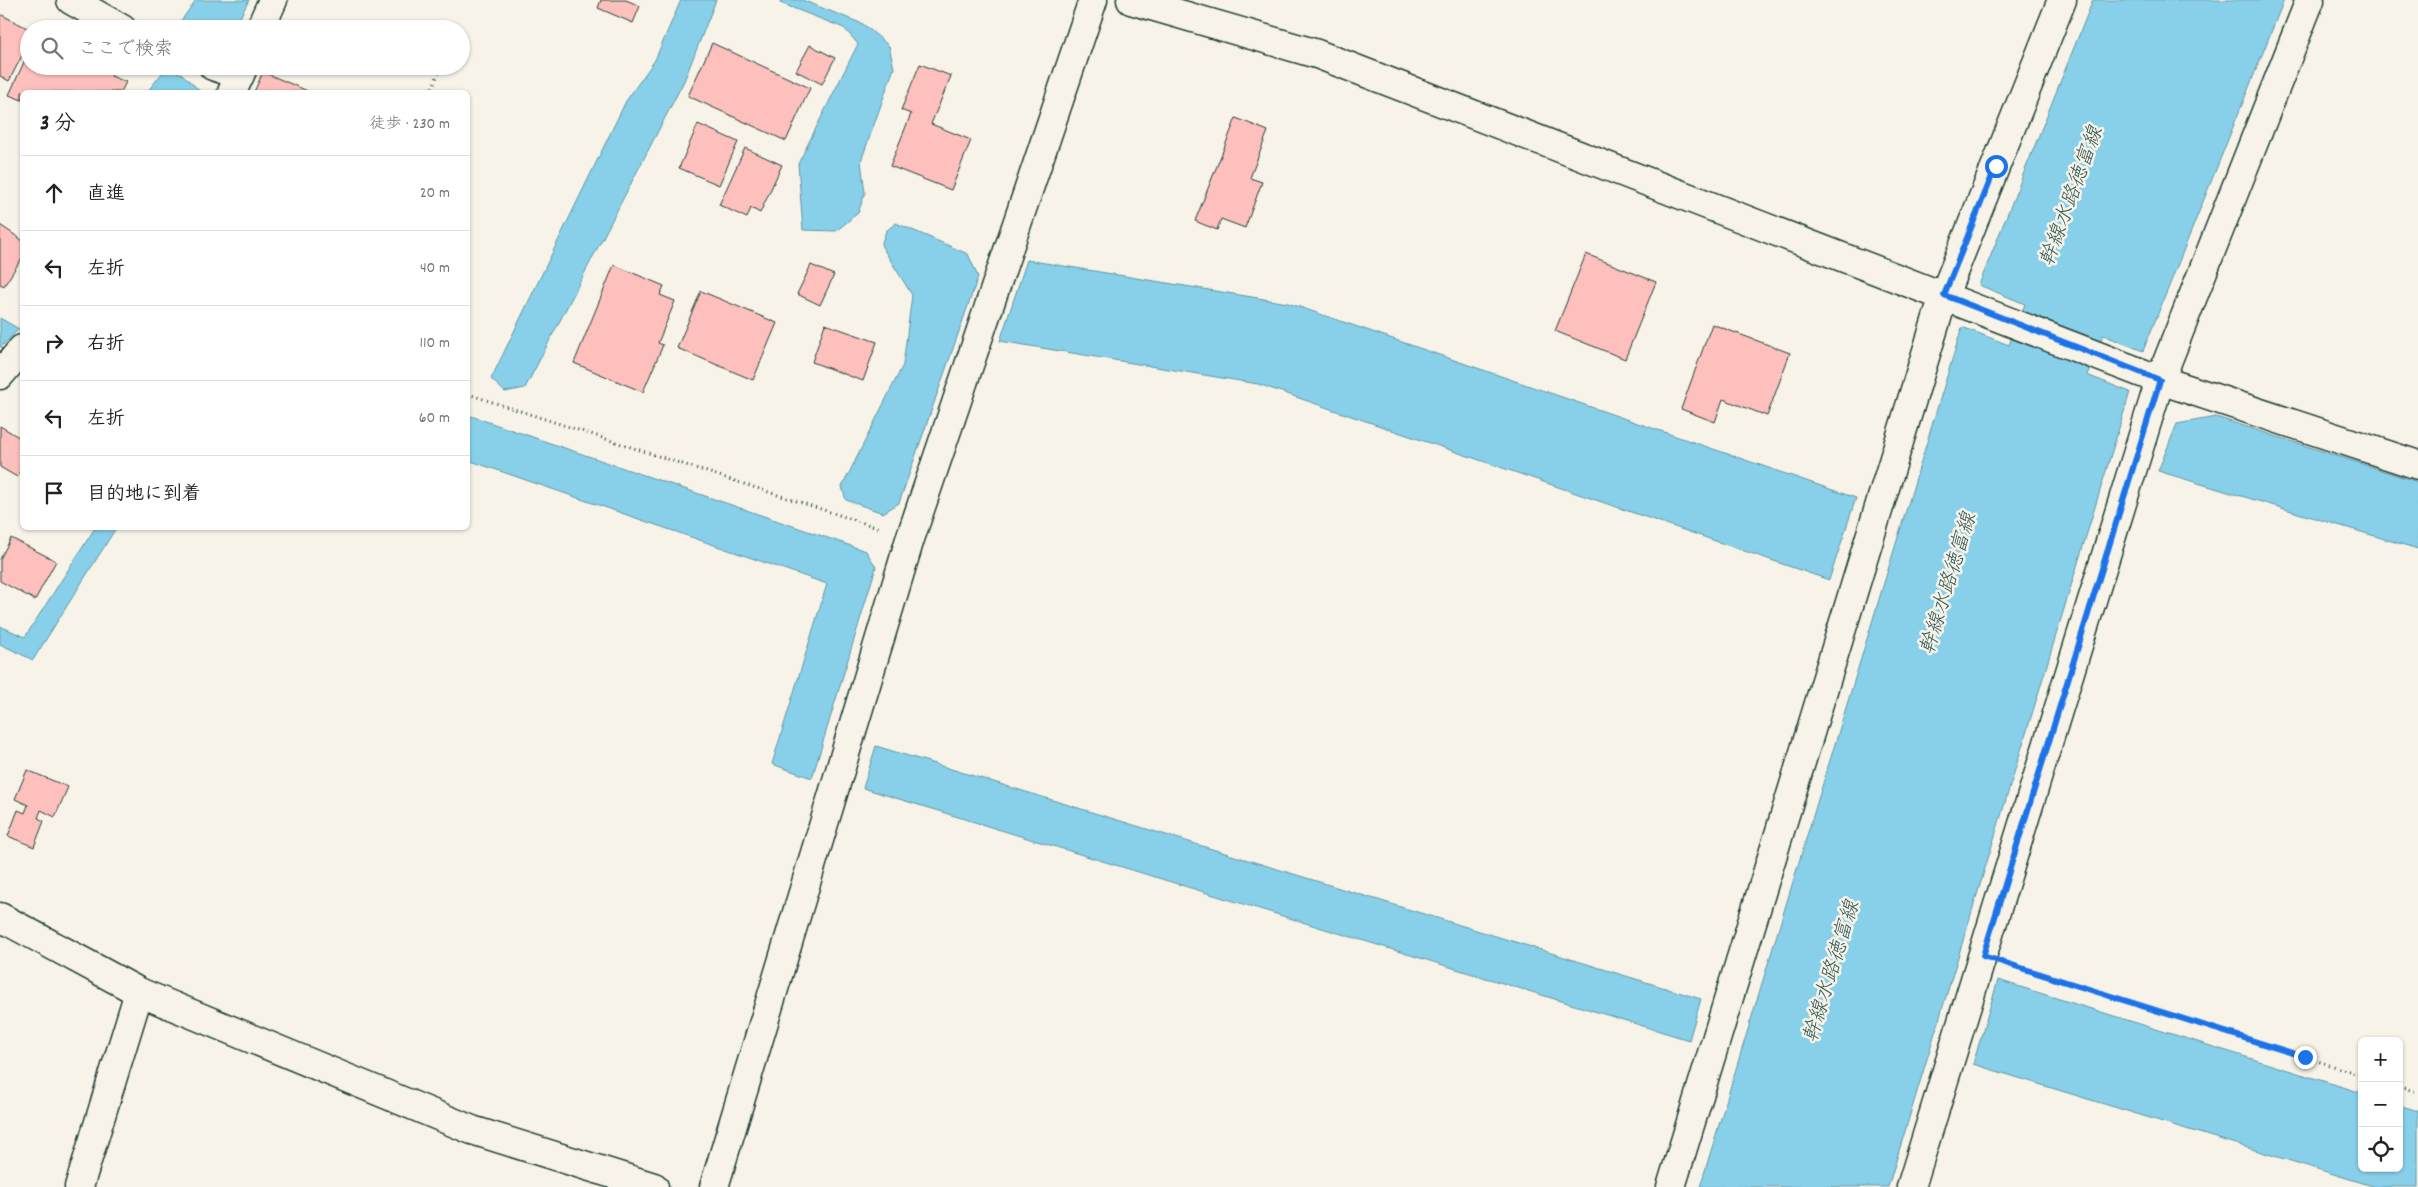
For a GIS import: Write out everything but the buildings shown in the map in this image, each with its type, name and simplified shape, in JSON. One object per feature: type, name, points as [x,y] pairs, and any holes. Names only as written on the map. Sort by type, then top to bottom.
[{"type":"street","points":[[71,0],[106,20]]},
{"type":"street","points":[[264,20],[273,0]]},
{"type":"street","points":[[714,1187],[910,539],[1093,0]]},
{"type":"street","points":[[1130,0],[1317,54],[2160,380],[2418,465]]},
{"type":"street","points":[[1671,1187],[1944,295],[2062,0]]},
{"type":"street","points":[[1911,1187],[2160,380],[2310,0]]},
{"type":"street","points":[[0,375],[20,350]]},
{"type":"street","points":[[0,917],[140,992],[472,1130],[654,1187]]},
{"type":"street","points":[[79,1187],[140,992]]},
{"type":"path","points":[[431,90],[438,75]]},
{"type":"path","points":[[470,395],[910,539]]},
{"type":"path","points":[[1983,956],[2358,1074]]},
{"type":"path","points":[[2403,1088],[2418,1092]]},
{"type":"water","points":[[196,0],[249,0],[239,20],[182,20]]},
{"type":"water","points":[[681,0],[716,0],[684,81],[525,388],[505,392],[491,379],[626,101],[655,60]]},
{"type":"water","points":[[781,0],[802,0],[863,24],[889,46],[894,68],[861,161],[865,193],[858,213],[836,231],[803,230],[798,164],[858,44],[844,28],[780,3]]},
{"type":"water","name":"幹線水路徳富線","points":[[2093,0],[2284,0],[2143,351],[2103,335],[2087,375],[2130,392],[1888,1187],[1700,1187],[1962,327],[2009,345],[2025,304],[1979,285]]},
{"type":"water","points":[[161,75],[183,75],[199,90],[149,90]]},
{"type":"water","points":[[896,223],[968,254],[978,277],[899,503],[883,513],[846,500],[842,487],[903,365],[912,295],[881,245],[886,231]]},
{"type":"water","points":[[1027,260],[1288,303],[1856,498],[1829,580],[1258,384],[1000,341]]},
{"type":"water","points":[[0,318],[19,329],[1,347],[0,347]]},
{"type":"water","points":[[470,416],[866,551],[876,567],[812,778],[772,764],[827,584],[470,461]]},
{"type":"water","points":[[2216,417],[2418,482],[2418,549],[2158,471],[2177,424]]},
{"type":"water","points":[[94,530],[115,530],[33,660],[0,644],[0,626],[25,637]]},
{"type":"water","points":[[876,746],[1701,999],[1689,1040],[863,788]]},
{"type":"water","points":[[1998,980],[2358,1092],[2358,1172],[2403,1172],[2403,1106],[2418,1111],[2418,1187],[2376,1187],[1973,1064]]},
{"type":"route","points":[[1996,166],[1944,295],[2160,380],[1983,956],[2305,1057]]}]
